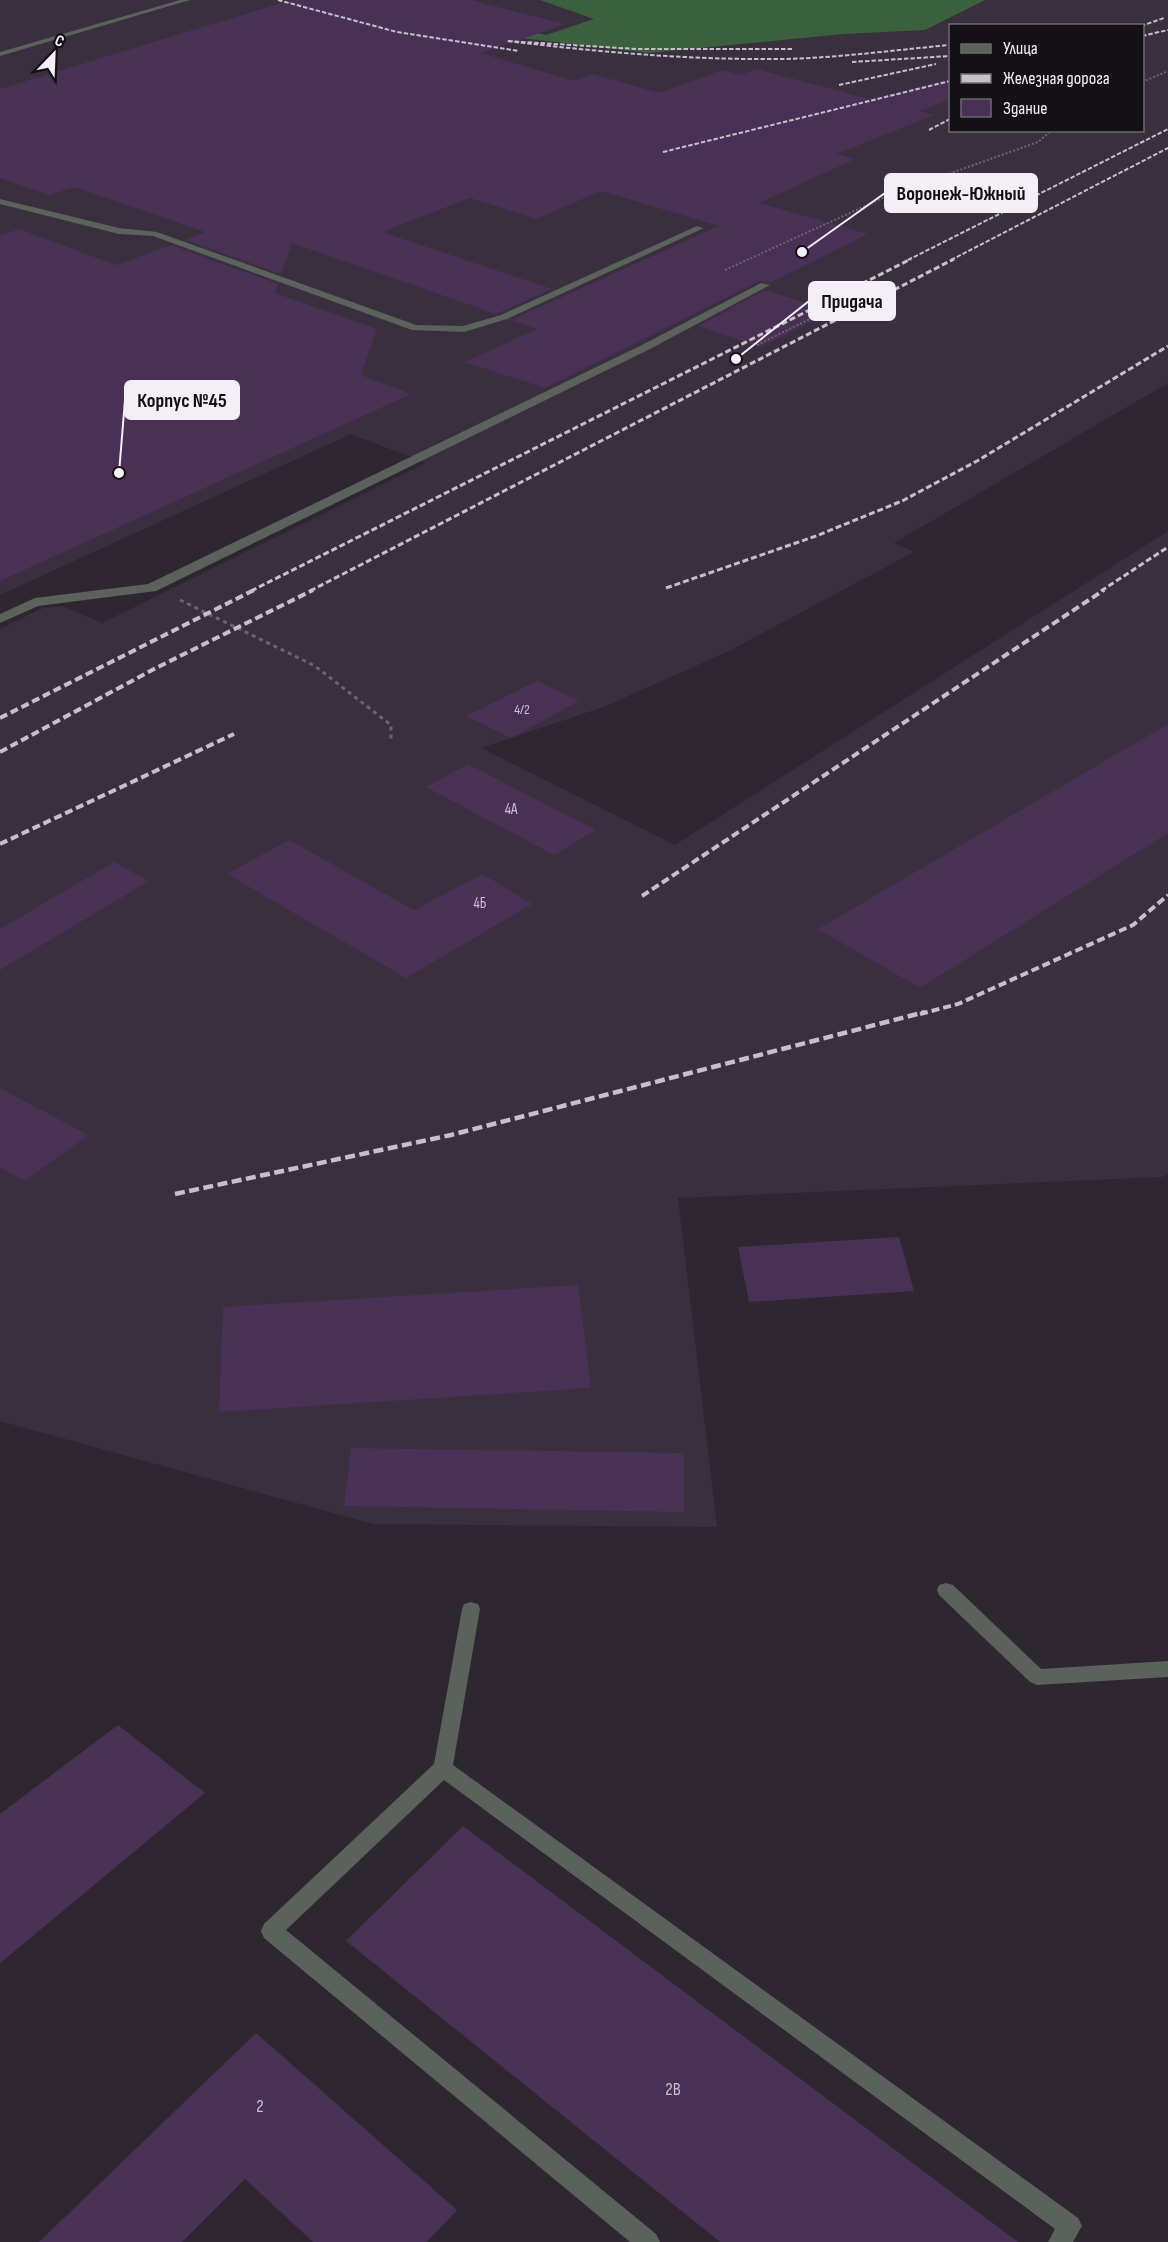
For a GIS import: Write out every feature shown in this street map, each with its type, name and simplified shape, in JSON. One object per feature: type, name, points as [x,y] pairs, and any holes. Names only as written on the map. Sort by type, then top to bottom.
[{"type":"street","points":[[0,619],[35,602],[151,588],[646,347],[765,285]]},
{"type":"lane","points":[[0,54],[187,0]]},
{"type":"lane","points":[[0,201],[119,231],[154,234],[415,328],[464,329],[504,317],[700,228]]},
{"type":"lane","points":[[946,1590],[1037,1677],[1168,1669]]},
{"type":"lane","points":[[471,1609],[443,1768],[271,1930],[648,2242]]},
{"type":"lane","points":[[443,1768],[1070,2226],[1060,2242]]},
{"type":"path","points":[[1144,82],[1168,71]]},
{"type":"path","points":[[725,270],[887,196],[1038,142],[1050,132]]},
{"type":"path","points":[[757,345],[828,310]]},
{"type":"path","points":[[173,597],[315,666],[391,726],[392,739]]},
{"type":"shaded area","points":[[0,0],[1168,0],[1168,383],[894,543],[914,552],[729,651],[606,706],[481,748],[675,845],[1168,531],[1168,1174],[1162,1177],[678,1198],[717,1527],[373,1524],[0,1421],[0,629],[43,608],[63,606],[102,623],[426,463],[351,434],[0,595]]},
{"type":"green space","points":[[540,0],[985,0],[925,30],[844,34],[649,53],[435,28],[463,17],[546,35],[594,19]]},
{"type":"building","points":[[291,0],[471,0],[565,24],[481,53],[574,81],[592,74],[660,93],[722,70],[741,75],[756,69],[869,99],[949,79],[949,100],[919,111],[934,115],[836,154],[855,159],[759,203],[868,234],[769,283],[760,281],[545,388],[465,362],[537,329],[511,320],[719,226],[601,191],[536,219],[470,198],[382,232],[552,289],[496,314],[292,243],[281,274],[185,240],[205,232],[75,187],[49,195],[0,178],[0,89]]},
{"type":"building","points":[[19,229],[116,265],[171,245],[278,284],[275,293],[377,329],[361,375],[411,394],[0,581],[0,236]]},
{"type":"building","points":[[765,290],[832,311],[761,347],[698,326]]},
{"type":"building","points":[[537,681],[579,701],[511,738],[466,716]]},
{"type":"building","points":[[1168,724],[1168,833],[920,988],[818,929]]},
{"type":"building","points":[[468,764],[596,830],[554,855],[426,787]]},
{"type":"building","points":[[289,840],[414,910],[483,874],[532,904],[406,978],[227,874]]},
{"type":"building","points":[[114,862],[149,881],[0,970],[0,929]]},
{"type":"building","points":[[0,1088],[88,1135],[25,1181],[0,1167]]},
{"type":"building","points":[[899,1237],[914,1291],[749,1302],[738,1247]]},
{"type":"building","points":[[578,1285],[591,1388],[219,1412],[223,1307]]},
{"type":"building","points":[[351,1448],[684,1453],[684,1512],[344,1506]]},
{"type":"building","points":[[118,1725],[205,1793],[0,1963],[0,1814]]},
{"type":"building","points":[[463,1826],[1018,2242],[720,2242],[346,1941]]},
{"type":"building","points":[[256,2033],[457,2210],[427,2242],[313,2242],[245,2179],[182,2242],[39,2242]]},
{"type":"railway","points":[[278,0],[397,32],[519,51]]},
{"type":"railway","points":[[1144,25],[1164,18]]},
{"type":"railway","points":[[1144,36],[1168,30]]},
{"type":"railway","points":[[792,49],[636,49],[507,41],[575,49],[747,59],[824,57],[949,45]]},
{"type":"railway","points":[[852,62],[949,56]]},
{"type":"railway","points":[[839,85],[936,64]]},
{"type":"railway","points":[[663,152],[949,81]]},
{"type":"railway","points":[[929,130],[949,120]]},
{"type":"railway","points":[[908,260],[1168,129]]},
{"type":"railway","points":[[951,260],[1168,148]]},
{"type":"railway","points":[[251,591],[911,259]]},
{"type":"railway","points":[[310,591],[954,259]]},
{"type":"railway","points":[[666,588],[816,536],[902,501],[977,461],[1168,346]]},
{"type":"railway","points":[[1101,591],[1168,547]]},
{"type":"railway","points":[[0,718],[254,590]]},
{"type":"railway","points":[[0,752],[156,668],[313,590]]},
{"type":"railway","points":[[642,896],[1104,590]]},
{"type":"railway","points":[[0,844],[234,734]]},
{"type":"railway","points":[[920,1014],[958,1004],[1133,925],[1168,895]]},
{"type":"railway","points":[[175,1194],[451,1135],[925,1012]]},
{"type":"place","name":"Воронеж-Южный","points":[[802,252]]},
{"type":"place","name":"Придача","points":[[736,359]]},
{"type":"place","name":"Корпус №45","points":[[119,473]]}]
